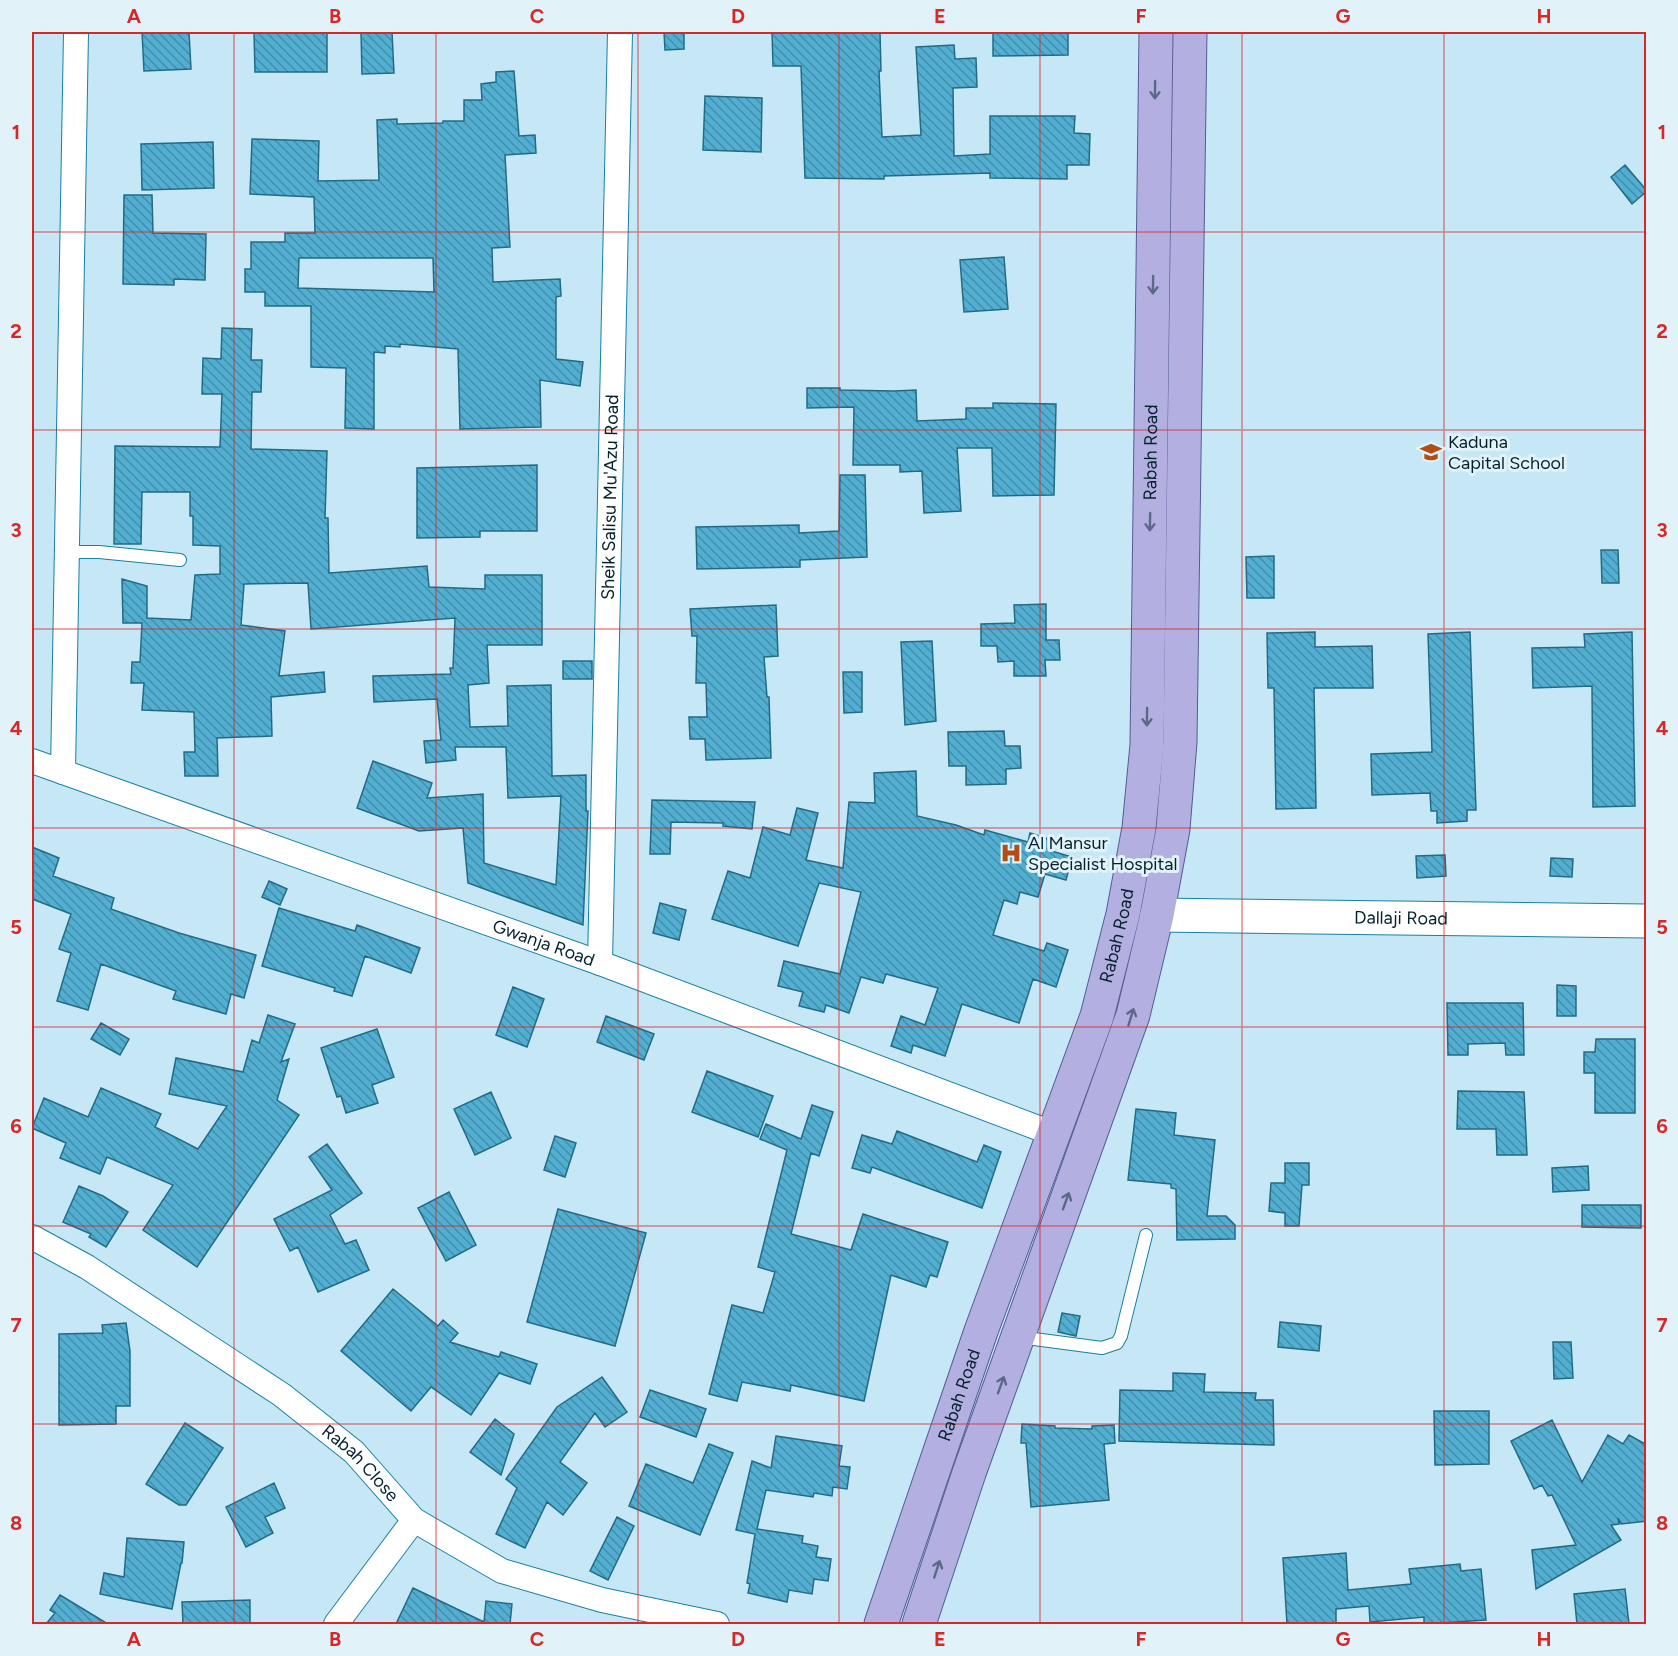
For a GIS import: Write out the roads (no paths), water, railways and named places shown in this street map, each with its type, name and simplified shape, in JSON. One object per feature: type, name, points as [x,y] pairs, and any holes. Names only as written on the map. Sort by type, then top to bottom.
[{"type":"main road","name":"Rabah Road","points":[[881,1624],[981,1331],[1097,1016],[1124,914],[1139,828],[1147,745],[1156,32]]},
{"type":"main road","name":"Rabah Road","points":[[919,1624],[969,1473],[1133,1015],[1157,915],[1173,829],[1180,742],[1190,32]]},
{"type":"street","points":[[63,772],[76,32]]},
{"type":"street","name":"Sheik Salisu Mu'Azu Road","points":[[600,963],[620,32]]},
{"type":"street","name":"Gwanja Road","points":[[32,761],[600,963],[1054,1134]]},
{"type":"street","name":"Dallaji Road","points":[[1157,915],[1647,921]]},
{"type":"street","name":"Rabah Close","points":[[32,1237],[87,1267],[282,1395],[354,1452],[414,1520],[502,1571],[602,1600],[717,1624]]},
{"type":"street","points":[[336,1624],[414,1520]]},
{"type":"lane","points":[[67,552],[99,552],[180,560]]},
{"type":"lane","points":[[1018,1337],[1102,1348],[1117,1343],[1121,1336],[1146,1235]]},
{"type":"place","name":"Kaduna Capital School","points":[[1431,452]]},
{"type":"place","name":"Al Mansur Specialist Hospital","points":[[1011,853]]}]
